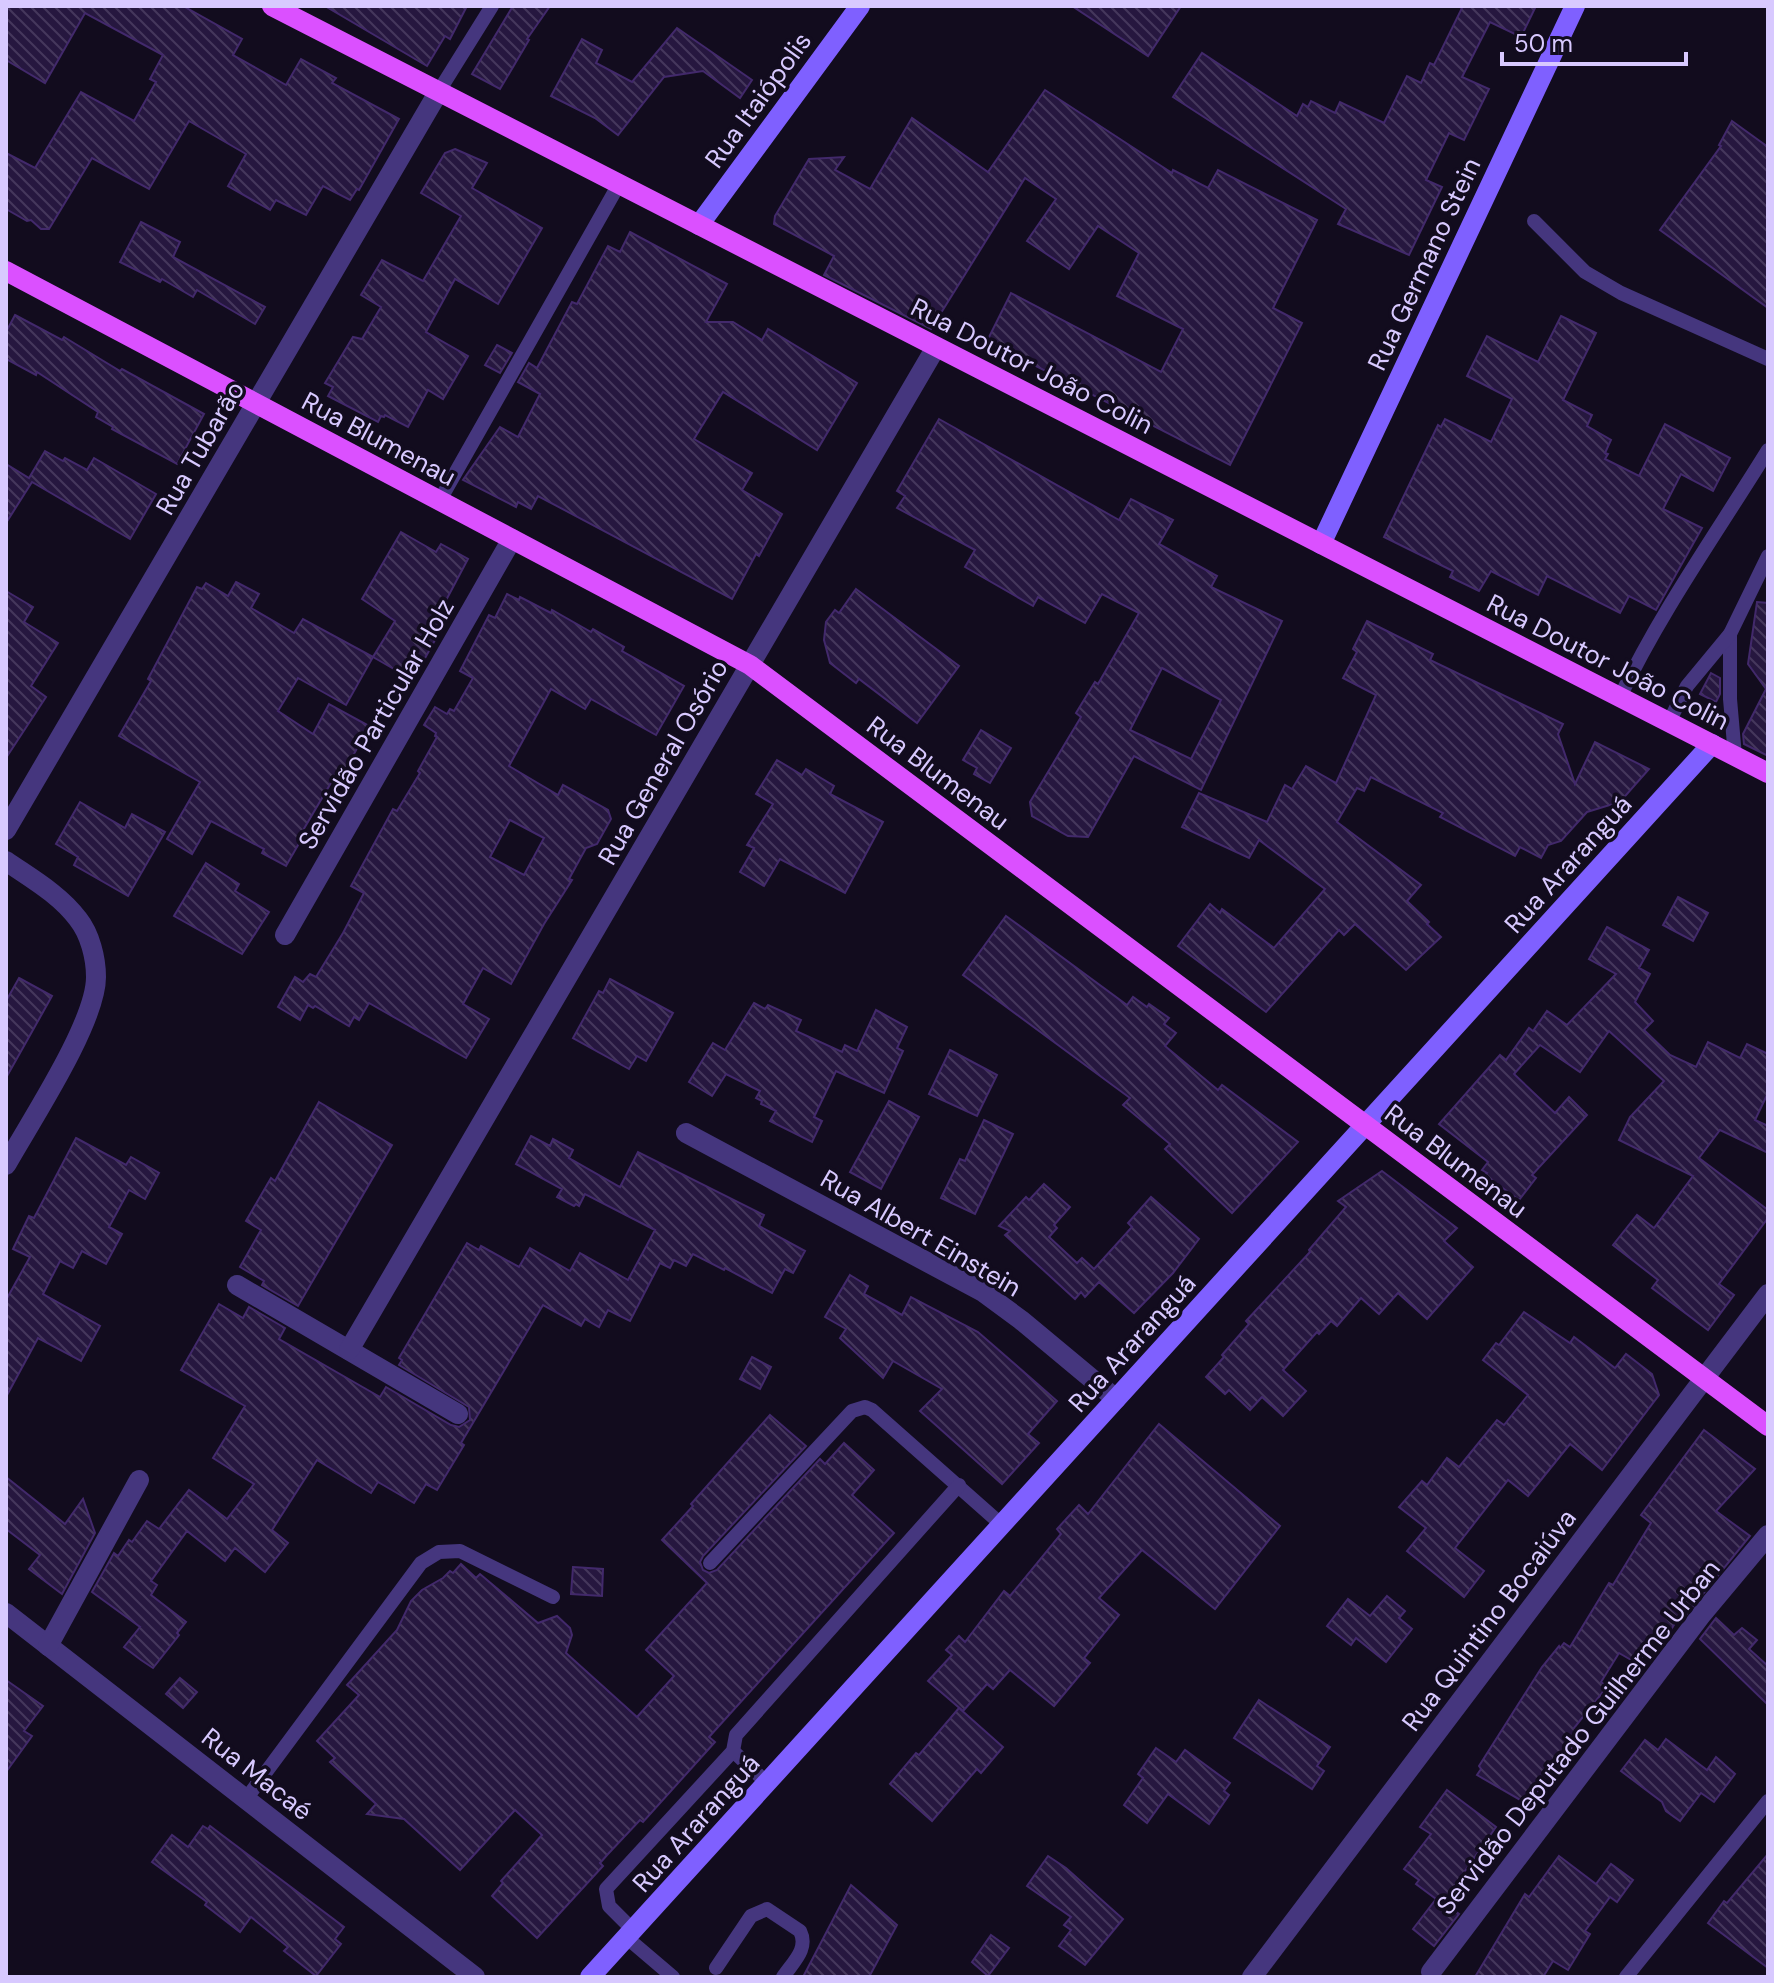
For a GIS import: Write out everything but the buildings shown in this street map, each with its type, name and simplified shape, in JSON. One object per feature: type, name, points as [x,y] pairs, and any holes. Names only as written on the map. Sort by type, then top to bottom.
[{"type":"main road","name":"Rua Doutor João Colin","points":[[272,6],[301,12],[439,91],[1768,773]]},
{"type":"main road","name":"Rua Blumenau","points":[[6,271],[750,665],[1768,1426]]},
{"type":"street","name":"Rua Itaiópolis","points":[[699,225],[860,6]]},
{"type":"street","name":"Rua Germano Stein","points":[[1321,544],[1575,6]]},
{"type":"street","name":"Rua Tubarão","points":[[6,830],[439,91]]},
{"type":"street","name":"Rua General Osório","points":[[349,1350],[936,347]]},
{"type":"street","name":"Servidão Particular Holz","points":[[285,935],[512,539]]},
{"type":"street","name":"Rua Araranguá","points":[[590,1977],[1712,744]]},
{"type":"street","points":[[6,861],[58,897],[80,921],[91,944],[96,977],[89,1012],[6,1165]]},
{"type":"street","name":"Rua Albert Einstein","points":[[686,1133],[983,1292],[1116,1399]]},
{"type":"street","points":[[237,1285],[458,1414]]},
{"type":"street","name":"Rua Quintino Bocaiúva","points":[[1252,1977],[1768,1294]]},
{"type":"street","points":[[48,1646],[139,1480]]},
{"type":"street","name":"Servidão Deputado Guilherme Urban","points":[[1431,1972],[1702,1614],[1768,1535]]},
{"type":"street","name":"Rua Macaé","points":[[6,1613],[475,1977]]},
{"type":"lane","points":[[439,91],[492,6]]},
{"type":"lane","points":[[440,500],[619,184]]},
{"type":"lane","points":[[1534,221],[1585,272],[1621,293],[1768,359]]},
{"type":"lane","points":[[1620,697],[1673,603],[1768,450]]},
{"type":"lane","points":[[1669,722],[1687,686],[1730,634],[1768,556]]},
{"type":"lane","points":[[1730,634],[1730,699],[1735,756]]},
{"type":"lane","points":[[710,1563],[852,1411],[859,1408],[872,1410],[1002,1525]]},
{"type":"lane","points":[[673,1977],[630,1934],[609,1906],[606,1889],[733,1751],[736,1735],[959,1485]]},
{"type":"lane","points":[[246,1799],[421,1563],[439,1552],[460,1551],[553,1597]]},
{"type":"lane","points":[[733,1751],[767,1783]]},
{"type":"lane","points":[[1626,1977],[1768,1801]]},
{"type":"lane","points":[[716,1968],[751,1916],[767,1909],[803,1936],[803,1949],[783,1977]]}]
